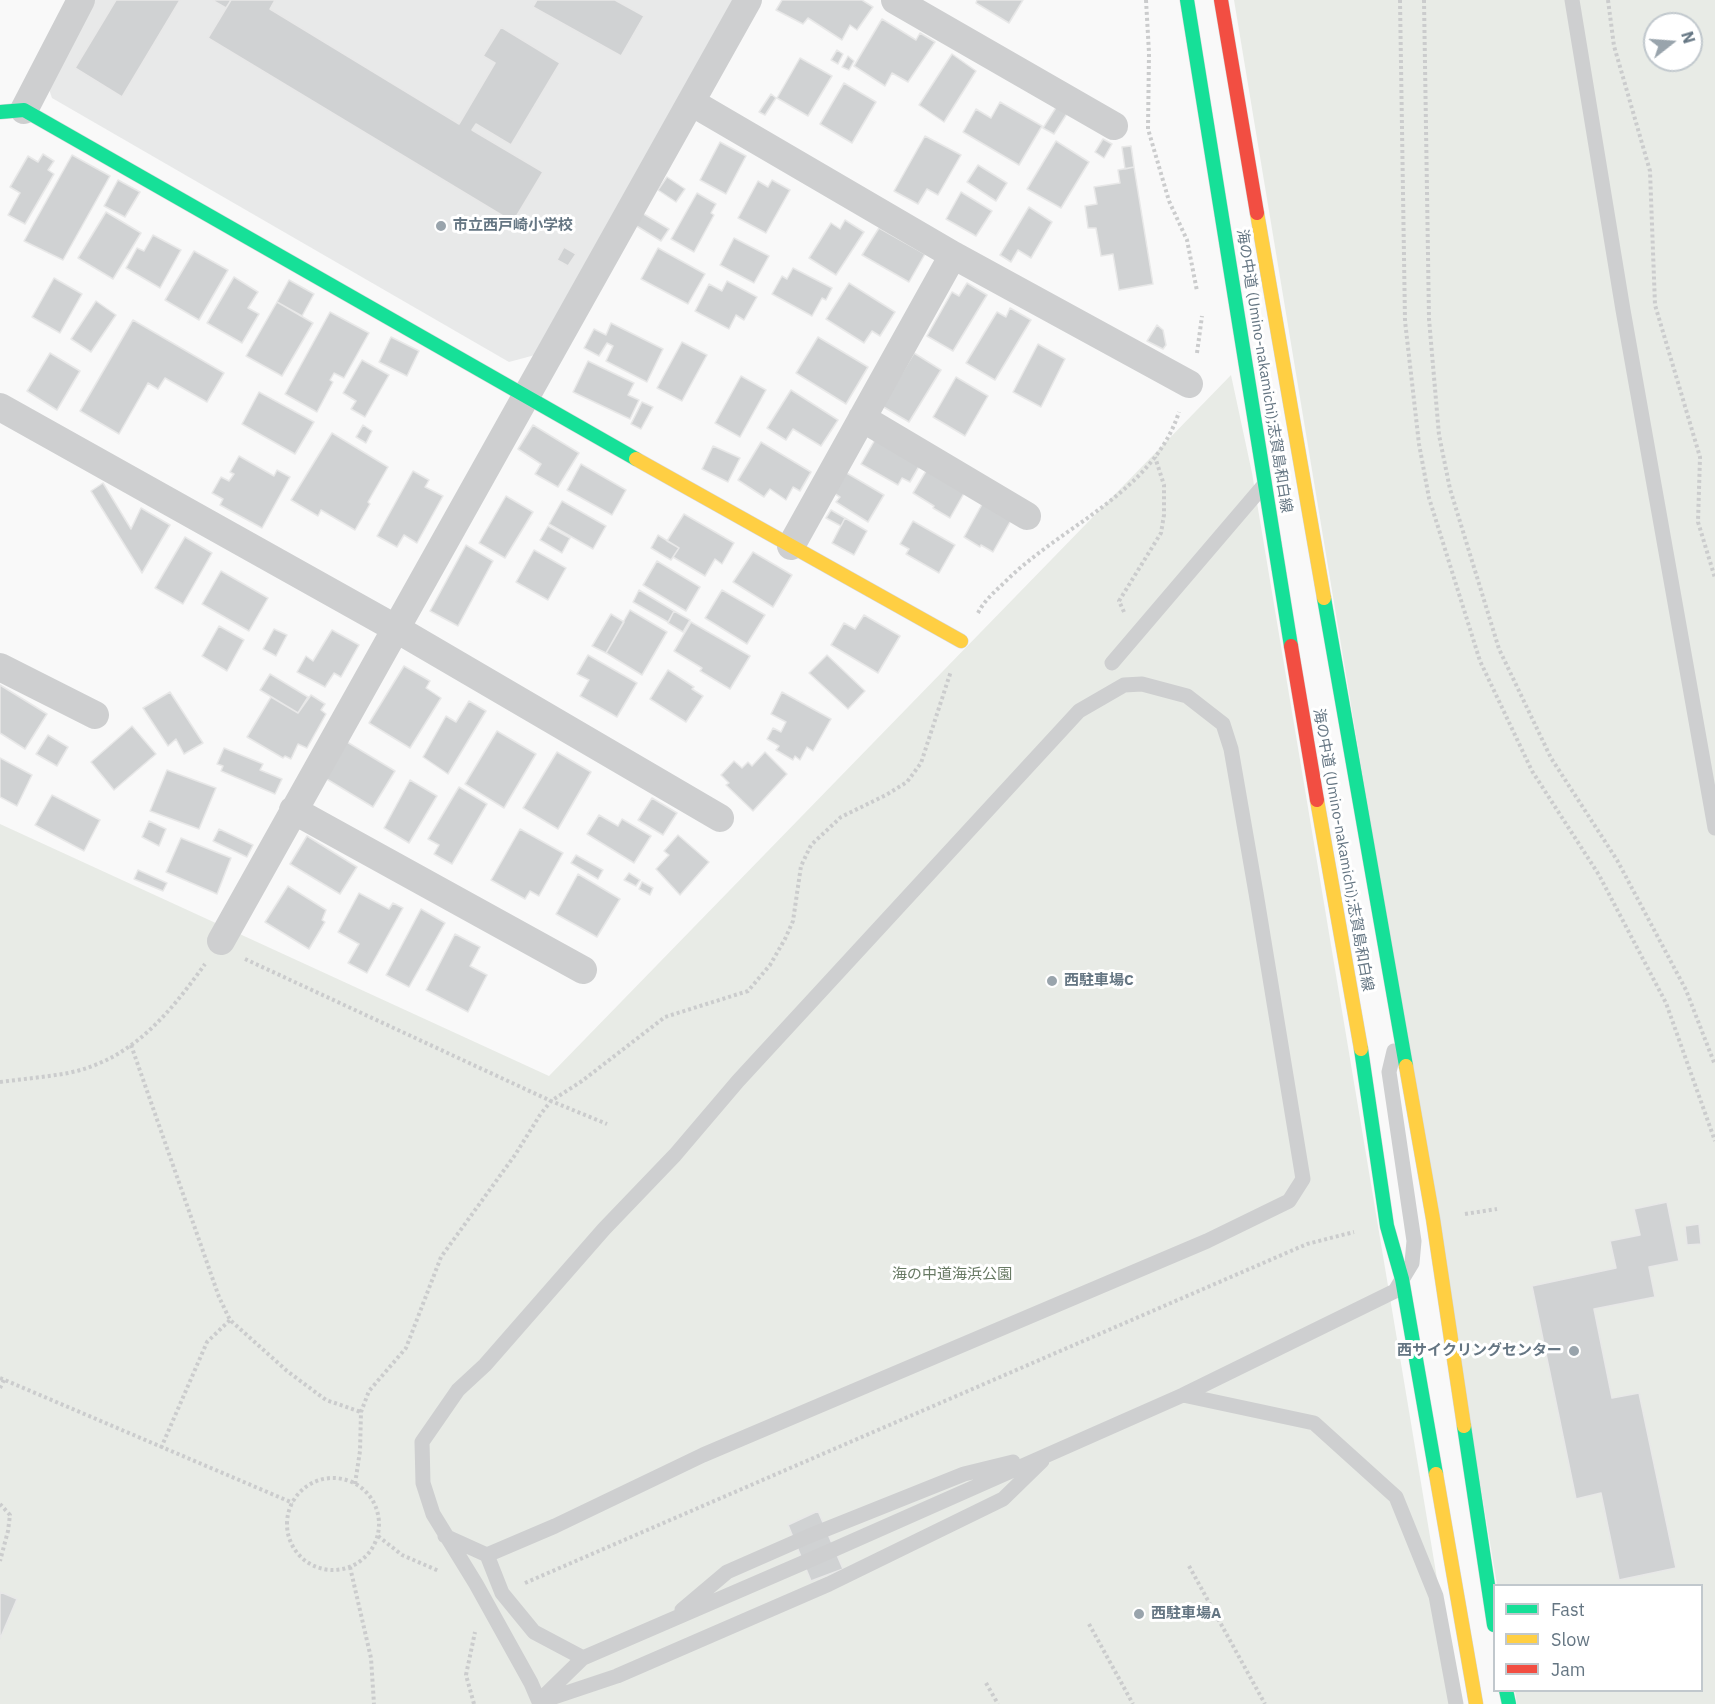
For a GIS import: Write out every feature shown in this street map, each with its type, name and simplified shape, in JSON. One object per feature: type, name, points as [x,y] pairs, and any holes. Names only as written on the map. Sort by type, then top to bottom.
[{"type":"main road","name":"海の中道 (Umino-nakamichi);志賀島和白線","points":[[1187,0],[1314,786],[1358,1032],[1387,1226],[1402,1279],[1476,1704]]},
{"type":"main road","name":"海の中道 (Umino-nakamichi);志賀島和白線","points":[[1221,0],[1358,799],[1433,1219],[1493,1618]]},
{"type":"main road","points":[[12,111],[962,641]]},
{"type":"street","points":[[12,111],[81,0]]},
{"type":"street","points":[[221,941],[748,0]]},
{"type":"street","points":[[895,0],[1114,126]]},
{"type":"street","points":[[691,102],[953,255],[1189,384]]},
{"type":"street","points":[[791,546],[953,255]]},
{"type":"street","points":[[0,407],[395,628],[720,818]]},
{"type":"street","points":[[862,418],[1027,516]]},
{"type":"street","points":[[0,668],[95,714]]},
{"type":"street","points":[[293,810],[583,970]]},
{"type":"lane","points":[[1572,0],[1623,310],[1715,828]]},
{"type":"lane","points":[[1112,663],[1266,484]]},
{"type":"lane","points":[[487,1555],[555,1526],[703,1455],[1208,1241],[1289,1201],[1303,1179],[1231,749],[1222,724],[1188,696],[1142,684],[1124,685],[1079,711],[874,931],[738,1081],[675,1155],[604,1229],[485,1365],[458,1390],[422,1442],[423,1483],[433,1514],[487,1605],[540,1703]]},
{"type":"lane","points":[[540,1703],[583,1658],[1183,1395],[1395,1291],[1412,1263],[1414,1240],[1389,1072],[1400,1028]]},
{"type":"lane","points":[[1183,1395],[1314,1423],[1396,1497],[1436,1596],[1456,1704]]},
{"type":"lane","points":[[670,1620],[727,1572],[809,1536],[963,1474],[1051,1453]]},
{"type":"lane","points":[[540,1703],[617,1676],[830,1584],[1003,1499],[1051,1453]]},
{"type":"lane","points":[[445,1536],[487,1555],[502,1593],[534,1632],[583,1658]]},
{"type":"path","points":[[1146,0],[1149,53],[1148,129],[1169,201],[1187,240],[1198,293]]},
{"type":"path","points":[[1400,0],[1405,321],[1419,444],[1429,498],[1480,661],[1532,771],[1599,875],[1666,1003],[1715,1141]]},
{"type":"path","points":[[1424,0],[1429,319],[1439,435],[1450,489],[1499,649],[1551,758],[1617,860],[1686,990],[1715,1065]]},
{"type":"path","points":[[1608,0],[1614,46],[1650,171],[1655,305],[1700,457],[1698,522],[1715,578]]},
{"type":"path","points":[[355,1484],[360,1451],[361,1413],[369,1391],[406,1348],[441,1257],[551,1101],[582,1081],[665,1017],[748,991],[770,965],[793,921],[801,866],[811,845],[841,817],[907,782],[921,763],[962,641],[982,604],[1024,564],[1103,507],[1137,479],[1173,430],[1195,365],[1202,314]]},
{"type":"path","points":[[1135,636],[1119,601],[1161,533],[1164,515],[1164,485],[1154,456]]},
{"type":"path","points":[[0,1082],[70,1072],[117,1056],[154,1028],[181,998],[221,941],[242,957],[551,1101],[607,1124]]},
{"type":"path","points":[[131,1045],[219,1297],[230,1320],[287,1371],[326,1400],[361,1413]]},
{"type":"path","points":[[1433,1219],[1497,1209]]},
{"type":"path","points":[[502,1593],[1307,1244],[1387,1226]]},
{"type":"path","points":[[161,1448],[207,1342],[230,1320]]},
{"type":"path","points":[[0,1388],[2,1379],[293,1503]]},
{"type":"path","points":[[324,1479],[340,1479],[355,1484],[368,1494],[376,1508],[379,1522],[378,1536],[372,1550],[350,1567],[336,1570],[321,1569],[308,1563],[297,1553],[290,1540],[287,1525],[290,1509],[297,1495],[309,1485],[324,1479]]},
{"type":"path","points":[[0,1504],[10,1515],[0,1561]]},
{"type":"path","points":[[378,1536],[402,1555],[446,1574],[465,1568]]},
{"type":"path","points":[[1189,1566],[1265,1704]]},
{"type":"path","points":[[350,1567],[371,1658],[374,1704]]},
{"type":"path","points":[[474,1704],[466,1675],[476,1630],[487,1605]]},
{"type":"path","points":[[1089,1624],[1133,1704]]},
{"type":"path","points":[[986,1683],[998,1704]]},
{"type":"shaded area","name":"市立西戸崎小学校","points":[[88,0],[735,0],[535,355],[509,362],[52,98],[46,81]]},
{"type":"green space","points":[[1234,0],[1715,0],[1715,1704],[1517,1704],[1515,1692],[1703,1692],[1703,1584],[1497,1584]]},
{"type":"green space","name":"海の中道海浜公園","points":[[1231,375],[1252,473],[1458,1704],[0,1704],[0,824],[549,1076]]},
{"type":"building","points":[[116,0],[180,0],[122,97],[75,68]]},
{"type":"building","points":[[212,0],[231,0],[226,8]]},
{"type":"building","points":[[231,0],[275,0],[270,9],[459,124],[495,63],[483,56],[501,27],[560,63],[511,145],[476,124],[472,130],[543,172],[513,222],[208,38]]},
{"type":"building","points":[[537,0],[615,0],[644,16],[621,56],[533,7]]},
{"type":"building","points":[[782,0],[862,0],[873,7],[857,30],[850,25],[842,40],[808,18],[803,24],[776,10]]},
{"type":"building","points":[[977,0],[1023,0],[1009,23],[976,3]]},
{"type":"building","points":[[882,19],[916,40],[920,33],[935,42],[908,82],[892,73],[885,86],[854,66]]},
{"type":"building","points":[[837,50],[843,54],[838,64],[831,60]]},
{"type":"building","points":[[952,54],[976,71],[944,122],[919,105]]},
{"type":"building","points":[[848,56],[854,61],[849,70],[842,67]]},
{"type":"building","points":[[800,58],[832,76],[808,116],[777,98]]},
{"type":"building","points":[[844,83],[876,102],[852,143],[820,124]]},
{"type":"building","points":[[771,94],[776,98],[765,115],[759,112]]},
{"type":"building","points":[[1000,102],[1042,126],[1019,165],[963,132],[976,109],[991,118]]},
{"type":"building","points":[[1057,106],[1068,112],[1054,134],[1043,128]]},
{"type":"building","points":[[925,136],[961,155],[938,195],[927,189],[918,204],[894,191]]},
{"type":"building","points":[[1103,139],[1112,144],[1104,158],[1095,152]]},
{"type":"building","points":[[1056,141],[1089,162],[1061,208],[1027,189]]},
{"type":"building","points":[[720,142],[746,156],[726,194],[700,180]]},
{"type":"building","points":[[1131,146],[1134,167],[1125,169],[1122,147]]},
{"type":"building","points":[[43,154],[54,161],[48,170],[54,174],[25,224],[8,215],[20,193],[10,187],[28,156],[38,162]]},
{"type":"building","points":[[72,155],[110,176],[63,260],[24,241]]},
{"type":"building","points":[[978,165],[1007,183],[996,201],[967,182]]},
{"type":"building","points":[[1134,167],[1153,284],[1119,290],[1113,254],[1101,256],[1096,228],[1088,228],[1085,206],[1097,204],[1094,187],[1120,183],[1118,170]]},
{"type":"building","points":[[667,177],[685,189],[676,202],[658,190]]},
{"type":"building","points":[[118,180],[140,192],[125,217],[104,206]]},
{"type":"building","points":[[772,180],[790,190],[766,233],[738,218],[758,181],[768,187]]},
{"type":"building","points":[[961,192],[992,211],[976,236],[946,219]]},
{"type":"building","points":[[697,193],[716,204],[711,213],[714,215],[694,252],[671,239]]},
{"type":"building","points":[[1029,207],[1052,222],[1031,258],[1018,250],[1011,262],[1000,255]]},
{"type":"building","points":[[106,212],[141,233],[113,279],[78,258]]},
{"type":"building","points":[[642,213],[669,229],[661,241],[635,225]]},
{"type":"building","points":[[845,220],[864,232],[836,275],[809,258],[831,223],[840,229]]},
{"type":"building","points":[[879,228],[925,254],[909,282],[862,255]]},
{"type":"building","points":[[153,235],[181,250],[160,288],[126,268],[137,248],[144,251]]},
{"type":"building","points":[[734,238],[769,256],[754,283],[720,265]]},
{"type":"building","points":[[564,247],[576,254],[568,266],[557,260]]},
{"type":"building","points":[[658,248],[705,274],[688,304],[641,279]]},
{"type":"building","points":[[194,251],[228,270],[199,320],[165,300]]},
{"type":"building","points":[[793,268],[832,288],[826,300],[822,298],[812,316],[772,294],[782,276],[787,279]]},
{"type":"building","points":[[234,277],[258,292],[248,308],[259,314],[242,343],[207,323]]},
{"type":"building","points":[[54,278],[82,294],[60,333],[32,317]]},
{"type":"building","points":[[289,280],[314,294],[302,316],[277,302]]},
{"type":"building","points":[[727,281],[757,297],[744,320],[736,315],[729,329],[695,311],[709,284],[722,291]]},
{"type":"building","points":[[849,283],[895,312],[880,336],[872,331],[864,343],[826,319]]},
{"type":"building","points":[[967,283],[987,295],[953,351],[927,336],[952,292],[959,296]]},
{"type":"building","points":[[96,301],[116,315],[91,352],[71,339]]},
{"type":"building","points":[[277,302],[313,323],[282,376],[246,356]]},
{"type":"building","points":[[1010,308],[1031,320],[995,380],[966,363],[997,312],[1006,317]]},
{"type":"building","points":[[330,312],[369,333],[344,378],[334,373],[330,380],[333,382],[317,412],[285,394]]},
{"type":"building","points":[[133,320],[224,373],[207,402],[165,378],[158,389],[148,383],[119,434],[80,411]]},
{"type":"building","points":[[611,323],[663,349],[647,382],[606,361],[613,346],[607,343],[599,356],[584,348],[594,329],[606,335]]},
{"type":"building","points":[[1157,325],[1163,330],[1166,345],[1163,349],[1147,341]]},
{"type":"building","points":[[391,337],[419,351],[407,376],[379,362]]},
{"type":"building","points":[[818,337],[868,367],[846,404],[796,373]]},
{"type":"building","points":[[682,342],[707,355],[682,401],[657,388]]},
{"type":"building","points":[[1038,344],[1065,359],[1041,407],[1013,392]]},
{"type":"building","points":[[50,353],[80,371],[57,410],[27,391]]},
{"type":"building","points":[[914,353],[941,370],[909,422],[882,406]]},
{"type":"building","points":[[362,360],[389,375],[365,417],[351,409],[356,401],[343,393]]},
{"type":"building","points":[[588,361],[634,383],[628,395],[639,400],[630,419],[573,392]]},
{"type":"building","points":[[741,376],[766,390],[740,437],[715,423]]},
{"type":"building","points":[[956,377],[988,396],[965,436],[933,417]]},
{"type":"building","points":[[791,390],[838,420],[821,446],[793,429],[786,440],[767,428]]},
{"type":"building","points":[[259,392],[314,422],[295,454],[242,424]]},
{"type":"building","points":[[642,402],[653,407],[641,429],[631,424]]},
{"type":"building","points":[[363,425],[372,431],[366,443],[356,437]]},
{"type":"building","points":[[533,425],[579,453],[558,487],[535,474],[541,464],[518,449]]},
{"type":"building","points":[[332,433],[388,467],[355,530],[321,510],[318,516],[291,500]]},
{"type":"building","points":[[876,438],[921,463],[910,482],[902,478],[898,485],[861,464]]},
{"type":"building","points":[[761,442],[811,472],[800,491],[793,487],[786,500],[770,489],[764,497],[738,480]]},
{"type":"building","points":[[713,446],[740,458],[728,482],[702,469]]},
{"type":"building","points":[[239,456],[274,476],[277,470],[290,477],[262,528],[220,505],[223,499],[212,493],[221,477],[229,481],[234,474],[230,472]]},
{"type":"building","points":[[581,464],[626,490],[612,515],[567,490]]},
{"type":"building","points":[[929,466],[967,488],[950,518],[913,493]]},
{"type":"building","points":[[413,471],[429,480],[425,487],[443,496],[417,543],[404,535],[397,547],[377,536]]},
{"type":"building","points":[[845,472],[884,495],[868,522],[836,502],[840,497],[832,492]]},
{"type":"building","points":[[103,483],[131,529],[141,508],[170,525],[142,573],[91,491]]},
{"type":"building","points":[[506,496],[533,512],[505,558],[479,543]]},
{"type":"building","points":[[985,499],[1014,515],[993,552],[964,537]]},
{"type":"building","points":[[562,501],[606,526],[593,549],[549,524]]},
{"type":"building","points":[[831,510],[845,518],[841,526],[826,518]]},
{"type":"building","points":[[684,514],[734,543],[722,564],[715,559],[705,576],[673,557],[679,548],[667,541]]},
{"type":"building","points":[[845,518],[867,531],[854,555],[832,543]]},
{"type":"building","points":[[913,521],[955,545],[939,573],[906,554],[909,549],[900,544]]},
{"type":"building","points":[[548,526],[570,538],[562,553],[540,540]]},
{"type":"building","points":[[658,535],[679,548],[671,560],[651,548]]},
{"type":"building","points":[[185,537],[212,553],[183,604],[155,588]]},
{"type":"building","points":[[466,545],[493,561],[458,626],[430,611]]},
{"type":"building","points":[[534,550],[566,568],[548,600],[516,582]]},
{"type":"building","points":[[753,552],[792,575],[773,607],[733,582]]},
{"type":"building","points":[[657,561],[700,587],[686,611],[643,585]]},
{"type":"building","points":[[221,571],[268,598],[249,631],[202,604]]},
{"type":"building","points":[[639,590],[674,611],[668,622],[633,602]]},
{"type":"building","points":[[722,590],[765,615],[747,644],[705,618]]},
{"type":"building","points":[[630,610],[667,632],[642,675],[606,653]]},
{"type":"building","points":[[674,611],[690,620],[683,632],[668,623]]},
{"type":"building","points":[[611,614],[624,622],[606,653],[592,646]]},
{"type":"building","points":[[864,615],[900,636],[878,673],[831,645],[844,623],[855,629]]},
{"type":"building","points":[[691,622],[750,656],[730,689],[700,671],[702,668],[674,651]]},
{"type":"building","points":[[219,626],[244,640],[227,671],[202,656]]},
{"type":"building","points":[[274,629],[287,635],[276,656],[263,649]]},
{"type":"building","points":[[332,630],[359,645],[341,677],[334,673],[325,687],[297,672],[306,656],[313,661]]},
{"type":"building","points":[[588,655],[637,683],[617,717],[580,696],[589,680],[577,674]]},
{"type":"building","points":[[827,655],[865,691],[848,709],[809,673]]},
{"type":"building","points":[[404,666],[430,681],[426,688],[441,698],[410,748],[369,723]]},
{"type":"building","points":[[668,670],[694,687],[692,689],[703,696],[686,722],[650,699]]},
{"type":"building","points":[[270,674],[308,697],[298,713],[260,690]]},
{"type":"building","points":[[0,685],[47,714],[25,749],[0,733]]},
{"type":"building","points":[[170,692],[203,743],[184,754],[176,739],[168,746],[143,708]]},
{"type":"building","points":[[782,692],[831,719],[813,751],[807,747],[800,760],[795,756],[793,760],[776,750],[779,746],[767,739],[773,728],[781,732],[786,722],[771,714]]},
{"type":"building","points":[[311,695],[325,704],[321,710],[326,714],[307,748],[298,744],[291,759],[285,756],[283,758],[247,737],[271,697],[298,713]]},
{"type":"building","points":[[469,701],[486,711],[448,774],[423,757],[446,716],[456,722]]},
{"type":"building","points":[[132,726],[156,754],[114,790],[91,762]]},
{"type":"building","points":[[497,731],[536,754],[504,808],[465,784]]},
{"type":"building","points":[[48,735],[68,747],[57,766],[36,754]]},
{"type":"building","points":[[347,742],[395,771],[373,807],[325,778]]},
{"type":"building","points":[[224,748],[263,764],[260,770],[282,779],[275,794],[221,771],[223,766],[217,764]]},
{"type":"building","points":[[557,752],[591,772],[558,829],[523,808]]},
{"type":"building","points":[[765,752],[787,774],[753,811],[726,785],[729,783],[721,775],[734,761],[742,768],[748,762],[752,766]]},
{"type":"building","points":[[0,758],[32,775],[17,806],[0,797]]},
{"type":"building","points":[[167,770],[216,788],[199,829],[150,811]]},
{"type":"building","points":[[410,780],[437,796],[409,843],[384,828]]},
{"type":"building","points":[[459,787],[487,804],[452,864],[434,854],[439,845],[428,839]]},
{"type":"building","points":[[52,795],[100,820],[84,851],[35,825]]},
{"type":"building","points":[[652,798],[677,813],[663,835],[638,820]]},
{"type":"building","points":[[599,815],[618,826],[622,819],[651,836],[634,863],[587,834]]},
{"type":"building","points":[[149,821],[166,829],[159,846],[142,837]]},
{"type":"building","points":[[219,829],[253,845],[247,857],[213,841]]},
{"type":"building","points":[[520,829],[563,853],[539,896],[530,891],[525,899],[491,880]]},
{"type":"building","points":[[678,835],[709,862],[680,895],[656,869],[669,855],[664,851]]},
{"type":"building","points":[[307,836],[357,867],[340,894],[290,864]]},
{"type":"building","points":[[181,838],[231,858],[217,894],[166,872]]},
{"type":"building","points":[[576,855],[603,870],[598,879],[571,863]]},
{"type":"building","points":[[138,870],[167,883],[163,891],[134,879]]},
{"type":"building","points":[[629,873],[640,880],[636,886],[624,880]]},
{"type":"building","points":[[578,874],[620,899],[597,937],[556,914]]},
{"type":"building","points":[[642,882],[653,888],[650,895],[639,889]]},
{"type":"building","points":[[288,886],[326,910],[322,920],[325,922],[309,949],[265,922]]},
{"type":"building","points":[[359,893],[389,909],[393,903],[403,908],[367,973],[348,963],[359,944],[338,932]]},
{"type":"building","points":[[421,909],[445,923],[409,987],[386,975]]},
{"type":"building","points":[[455,934],[480,947],[470,966],[487,975],[468,1012],[426,990]]},
{"type":"building","name":"西サイクリングセンター","points":[[1667,1202],[1679,1261],[1649,1267],[1655,1297],[1594,1309],[1612,1398],[1639,1393],[1676,1568],[1619,1580],[1601,1493],[1576,1499],[1532,1286],[1616,1268],[1610,1241],[1640,1235],[1634,1209]]},
{"type":"building","points":[[1699,1224],[1701,1244],[1687,1245],[1685,1226]]},
{"type":"building","points":[[818,1511],[843,1569],[811,1581],[788,1525]]},
{"type":"building","points":[[0,1592],[17,1599],[0,1639]]},
{"type":"traffic: fast","points":[[1187,0],[1291,646]]},
{"type":"traffic: fast","points":[[0,112],[24,110],[636,459]]},
{"type":"traffic: fast","points":[[1324,598],[1406,1066]]},
{"type":"traffic: fast","points":[[1361,1049],[1387,1226],[1402,1279],[1436,1474]]},
{"type":"traffic: fast","points":[[1464,1426],[1493,1618]]},
{"type":"traffic: fast","points":[[1506,1692],[1509,1704]]},
{"type":"traffic: slow","points":[[1257,213],[1324,598]]},
{"type":"traffic: slow","points":[[636,459],[961,641]]},
{"type":"traffic: slow","points":[[1317,800],[1361,1049]]},
{"type":"traffic: slow","points":[[1406,1066],[1433,1219],[1464,1426]]},
{"type":"traffic: slow","points":[[1436,1474],[1476,1704]]},
{"type":"traffic: jam","points":[[1221,0],[1257,213]]},
{"type":"traffic: jam","points":[[1291,646],[1317,800]]},
{"type":"place","name":"市立西戸崎小学校","points":[[441,226]]},
{"type":"place","name":"西駐車場C","points":[[1052,981]]},
{"type":"place","name":"西サイクリングセンター","points":[[1574,1351]]},
{"type":"place","name":"西駐車場A","points":[[1139,1614]]}]
